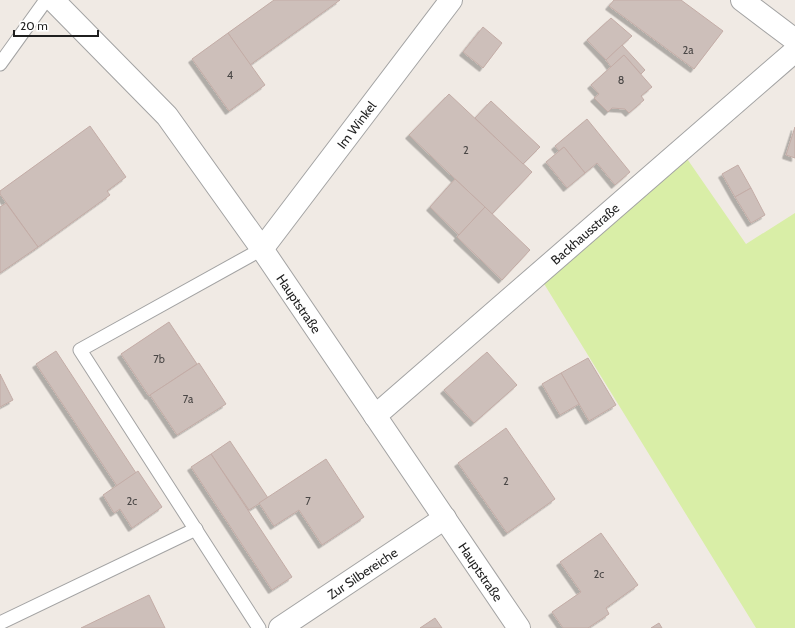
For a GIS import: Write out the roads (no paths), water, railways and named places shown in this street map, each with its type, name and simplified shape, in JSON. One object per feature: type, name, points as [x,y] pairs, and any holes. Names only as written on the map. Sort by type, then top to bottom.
[{"type":"street","name":"Hauptstraße","points":[[53,0],[167,116],[262,249],[519,628]]},
{"type":"street","name":"Im Winkel","points":[[262,249],[451,0]]},
{"type":"street","points":[[742,0],[795,40]]},
{"type":"street","name":"Backhausstraße","points":[[375,416],[795,51]]},
{"type":"street","name":"Zur Silbereiche","points":[[280,628],[445,518]]},
{"type":"lane","points":[[0,64],[46,0]]},
{"type":"lane","points":[[259,628],[80,350],[262,249]]},
{"type":"lane","points":[[0,623],[196,529]]}]
